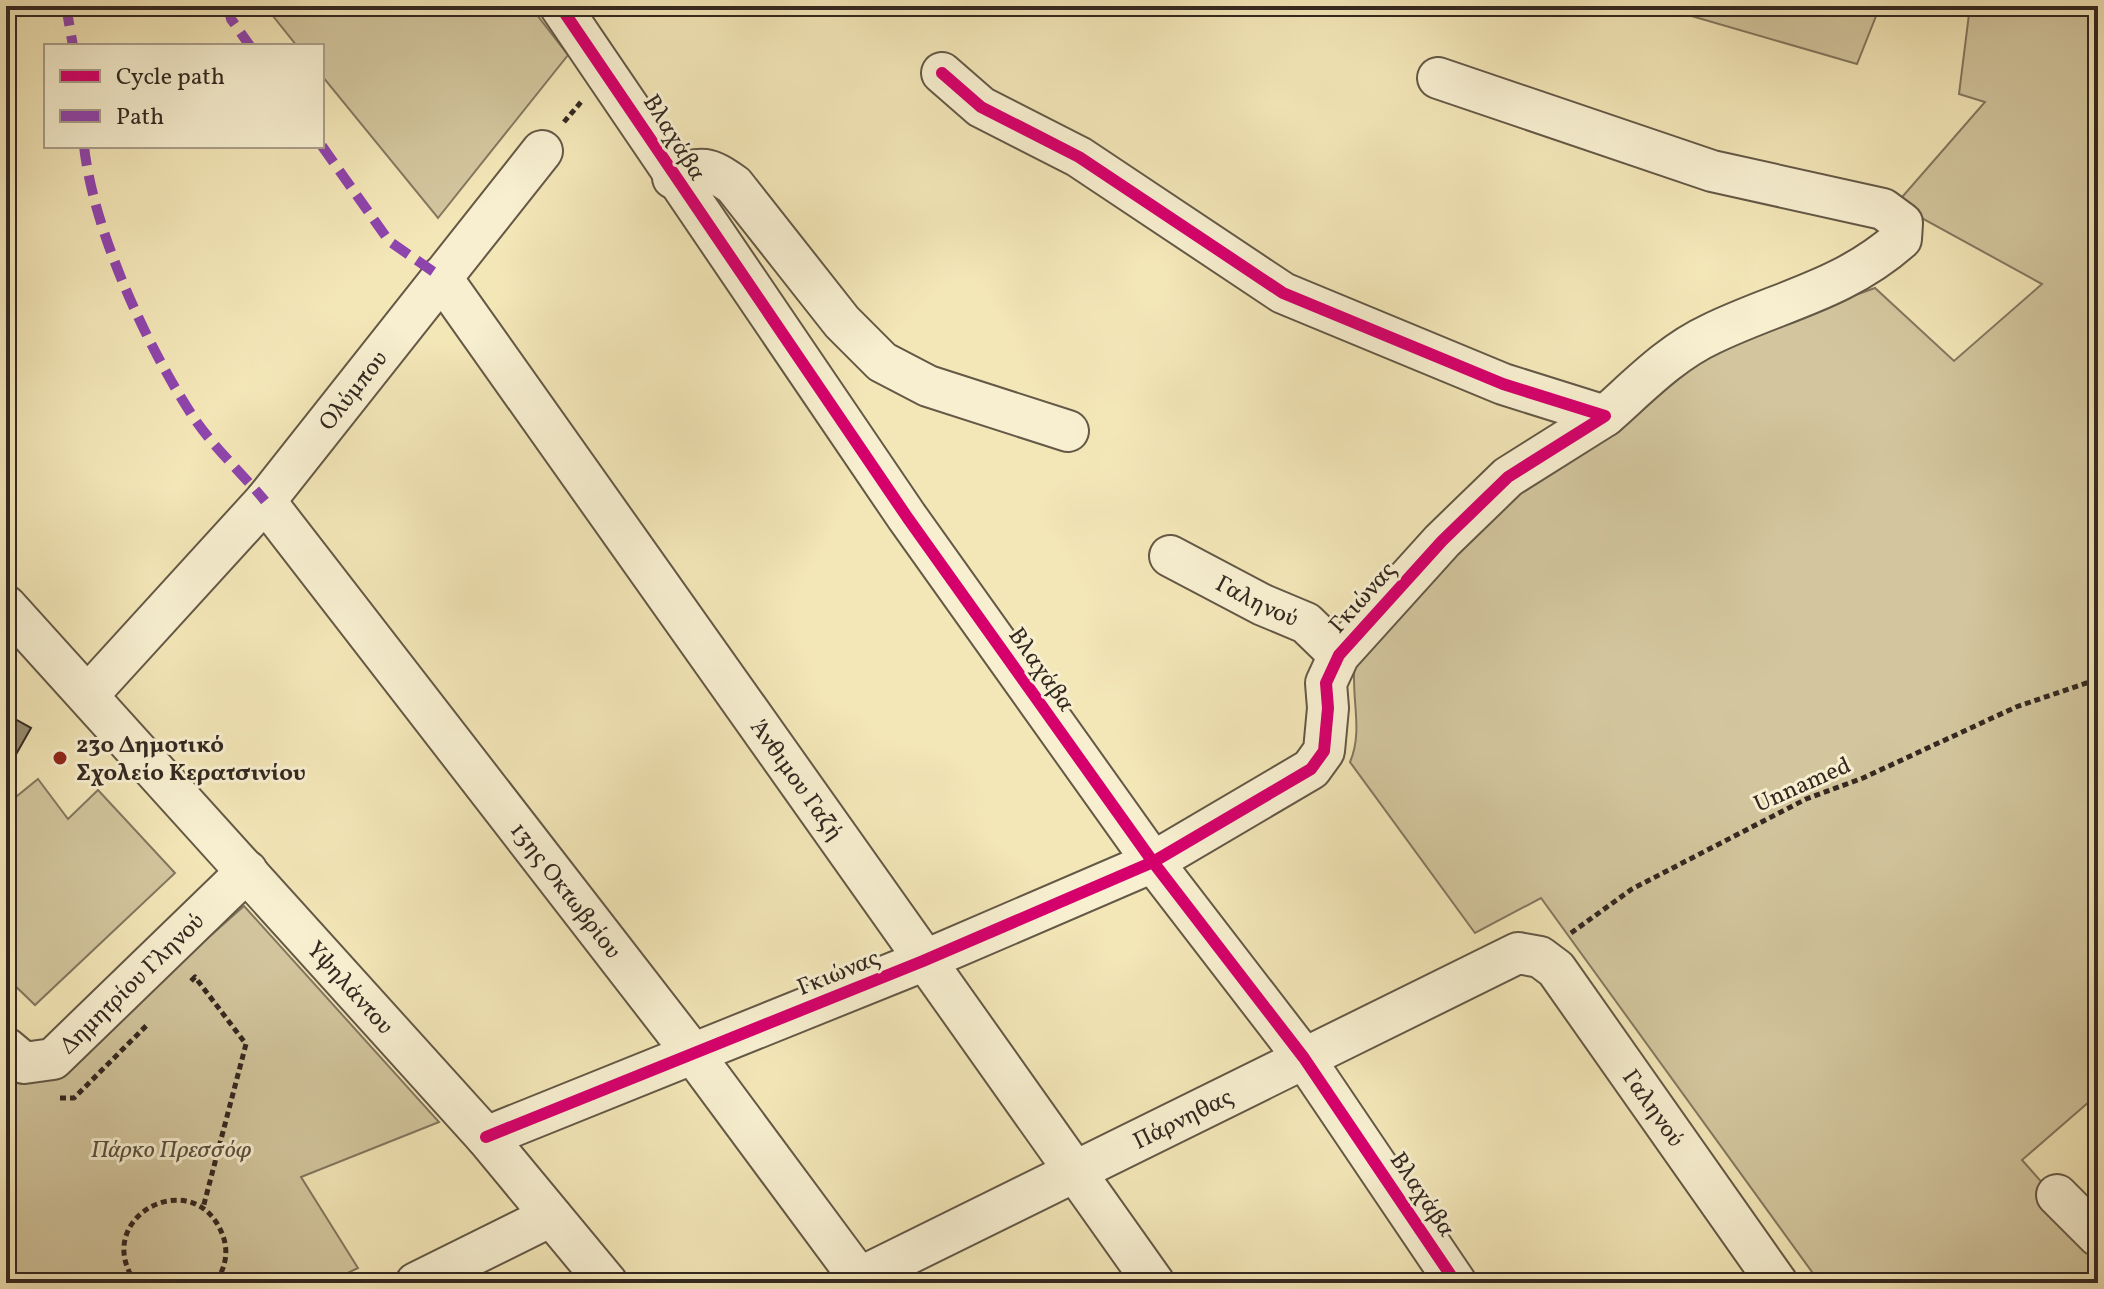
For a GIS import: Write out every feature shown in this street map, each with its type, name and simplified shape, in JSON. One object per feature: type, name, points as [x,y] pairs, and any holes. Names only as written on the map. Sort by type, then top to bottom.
[{"type":"street","name":"Βλαχάβα","points":[[560,6],[603,74],[634,112],[673,178],[907,517],[1153,862],[1304,1058],[1456,1283]]},
{"type":"street","points":[[942,73],[981,107],[1079,157],[1283,293],[1503,384],[1605,416]]},
{"type":"street","name":"Γκιώνας","points":[[486,1137],[923,961],[1153,862],[1311,769],[1324,751],[1328,708],[1326,683],[1339,655],[1442,541],[1508,477],[1605,416],[1682,350],[1710,334],[1854,276],[1901,239],[1902,223],[1883,209],[1712,171],[1438,78]]},
{"type":"street","name":"Ολύμπου","points":[[88,695],[265,501],[542,151]]},
{"type":"street","points":[[673,178],[697,167],[715,172],[734,185],[842,322],[882,362],[928,386],[1068,431]]},
{"type":"street","name":"Άνθιμου Γαζή","points":[[441,277],[1154,1283]]},
{"type":"street","name":"13ης Οκτωβρίου","points":[[265,501],[694,1055],[857,1281]]},
{"type":"street","name":"Γαληνού","points":[[1170,556],[1263,605],[1306,623],[1339,655]]},
{"type":"street","name":"Υψηλάντου","points":[[6,606],[486,1137],[607,1283]]},
{"type":"street","name":"Δημητρίου Γληνού","points":[[6,1048],[24,1063],[53,1059],[247,871]]},
{"type":"street","name":"Γαληνού","points":[[1529,955],[1556,969],[1777,1283]]},
{"type":"street","name":"Πάρνηθας","points":[[857,1281],[1304,1058],[1529,955]]},
{"type":"street","points":[[2057,1195],[2098,1236]]},
{"type":"street","points":[[416,1283],[551,1216]]},
{"type":"path","points":[[542,151],[603,74]]},
{"type":"path","points":[[184,988],[195,977],[246,1044],[203,1208]]},
{"type":"path","points":[[49,1098],[74,1098],[151,1021]]},
{"type":"path","points":[[136,1283],[128,1272],[124,1241],[138,1216],[149,1206],[168,1200],[185,1200],[203,1208],[219,1225],[226,1244],[226,1259],[215,1283]]},
{"type":"green space","points":[[265,6],[530,6],[568,55],[438,218],[324,78],[324,44],[295,44]]},
{"type":"green space","points":[[1657,6],[1880,6],[1857,64]]},
{"type":"green space","points":[[1970,6],[2098,6],[2098,1094],[2022,1160],[2098,1246],[2098,1283],[1820,1283],[1541,898],[1475,933],[1350,762],[1356,738],[1355,661],[1479,523],[1710,347],[1875,288],[1954,361],[2042,284],[1896,204],[1985,102],[1959,94]]},
{"type":"green space","points":[[38,779],[68,819],[98,790],[175,873],[35,1005],[6,977],[6,805]]},
{"type":"green space","name":"Πάρκο Πρεσσόφ","points":[[244,906],[439,1122],[301,1177],[358,1268],[327,1283],[6,1283],[6,1053],[46,1081]]},
{"type":"building","points":[[6,714],[31,728],[6,772]]},
{"type":"marked path","points":[[66,6],[73,44]]},
{"type":"marked path","points":[[228,6],[231,19],[249,44]]},
{"type":"marked path","points":[[84,148],[89,178],[110,248],[156,353],[198,424],[265,501]]},
{"type":"marked path","points":[[323,148],[389,241],[441,277]]},
{"type":"cycle path","points":[[560,6],[907,517],[1153,862],[1304,1058],[1456,1283]]},
{"type":"cycle path","points":[[486,1137],[923,961],[1153,862],[1311,769],[1324,751],[1328,708],[1326,683],[1339,655],[1442,541],[1508,477],[1605,416],[1503,384],[1283,293],[1079,157],[981,107],[942,73]]},
{"type":"place","name":"23o Δημοτικό Σχολείο Κερατσινίου","points":[[60,758]]}]
